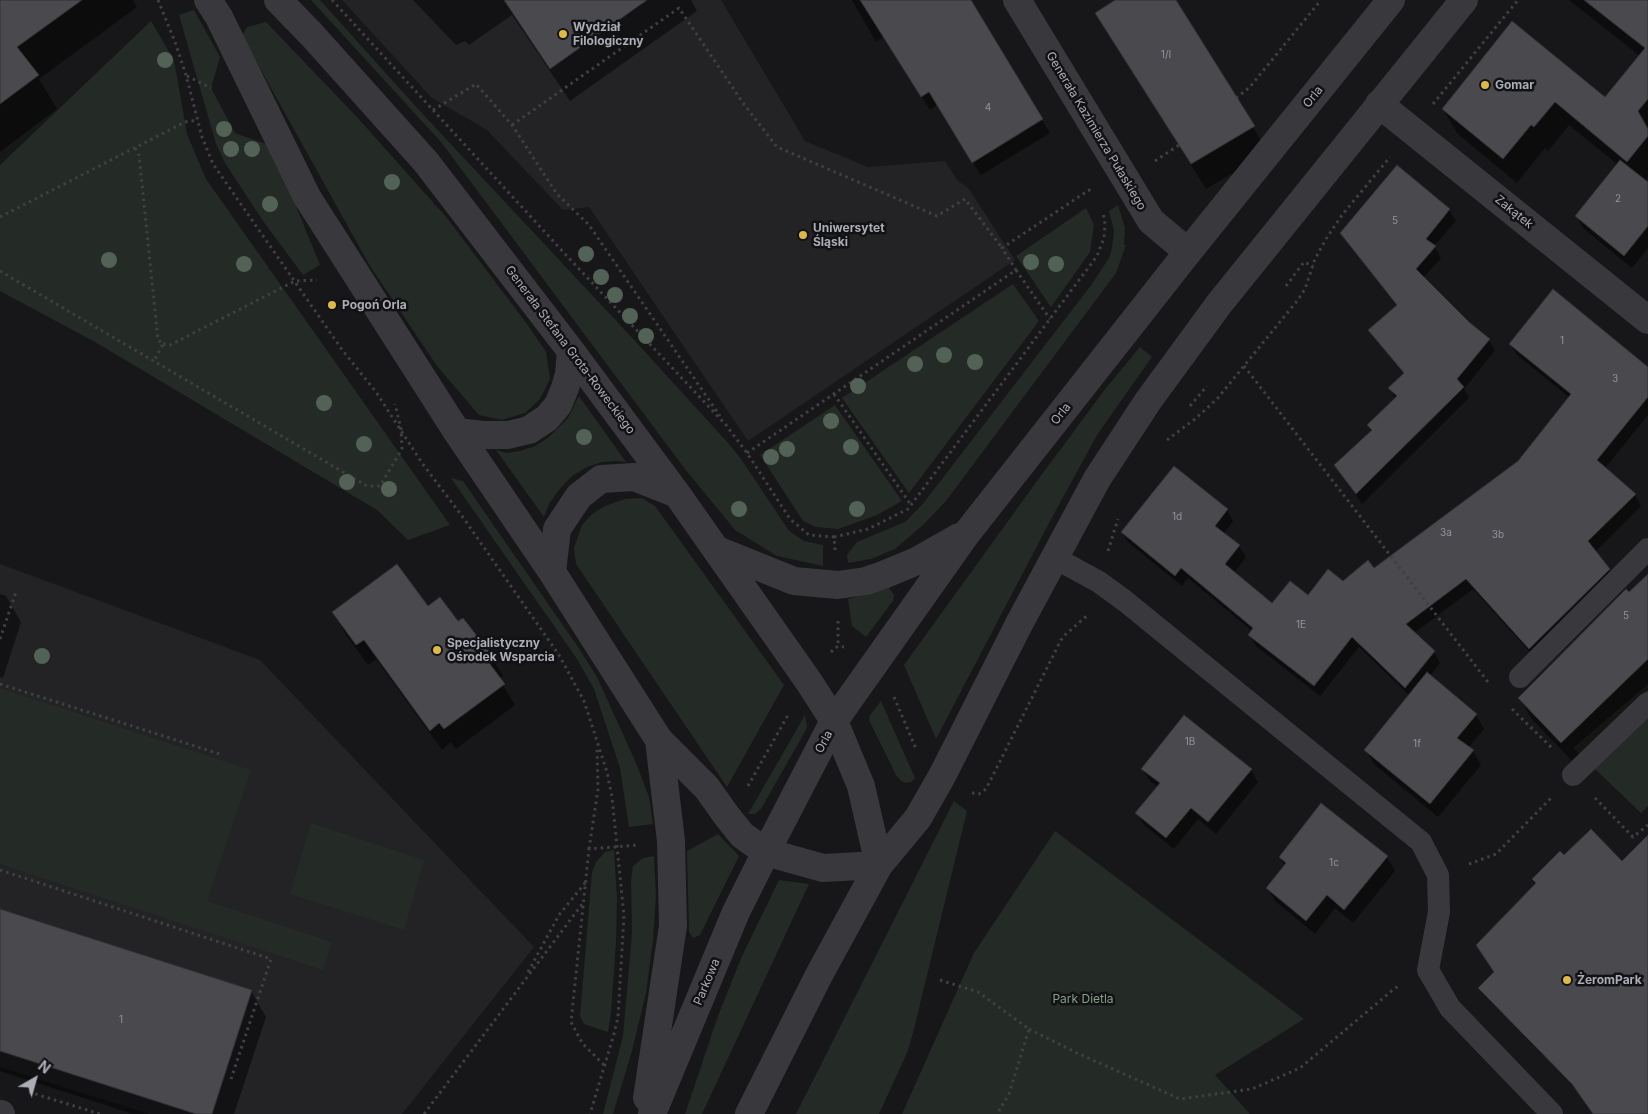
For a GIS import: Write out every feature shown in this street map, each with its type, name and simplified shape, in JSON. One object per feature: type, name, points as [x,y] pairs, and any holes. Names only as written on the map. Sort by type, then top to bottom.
[{"type":"street","points":[[208,0],[220,17],[306,197],[457,432],[552,572],[659,740],[707,788],[742,835],[766,852],[823,868],[879,865]]},
{"type":"street","name":"Generała Stefana Grota-Roweckiego","points":[[278,0],[426,162],[571,351],[677,494],[809,682],[834,722],[861,786],[879,865]]},
{"type":"street","name":"Orla","points":[[766,852],[834,722],[967,533],[1188,252],[1391,0]]},
{"type":"street","points":[[749,1114],[819,975],[879,865],[918,818],[942,776],[1019,624],[1097,478],[1148,401],[1219,304],[1464,0]]},
{"type":"street","name":"Generała Kazimierza Pułaskiego","points":[[1025,3],[1126,181],[1151,221],[1188,252]]},
{"type":"street","name":"Zakątek","points":[[1379,104],[1648,320]]},
{"type":"street","points":[[457,432],[508,435],[529,430],[547,418],[558,405],[565,388],[569,374],[571,351]]},
{"type":"street","points":[[552,572],[557,530],[579,496],[601,479],[634,478],[677,494]]},
{"type":"street","points":[[716,550],[794,581],[838,585],[866,581],[917,561],[967,533]]},
{"type":"street","points":[[645,1114],[673,926],[671,841],[659,740]]},
{"type":"street","name":"Parkowa","points":[[652,1114],[736,912],[766,852]]},
{"type":"lane","points":[[1520,678],[1648,550]]},
{"type":"lane","points":[[1055,558],[1099,582],[1421,842],[1438,875],[1439,912],[1428,970],[1450,1008],[1552,1114]]},
{"type":"lane","points":[[1573,775],[1648,703]]},
{"type":"path","points":[[158,0],[175,42],[186,75],[202,137],[213,164],[343,351],[388,409],[422,463],[462,516],[559,655],[584,701],[607,772],[612,797],[624,916],[621,986],[616,1026],[590,1114]]},
{"type":"path","points":[[332,0],[564,254],[726,425]]},
{"type":"path","points":[[1236,98],[1249,88],[1321,0]]},
{"type":"path","points":[[512,126],[679,8],[744,103],[777,146],[937,216],[966,200],[1002,248],[1050,319]]},
{"type":"path","points":[[186,75],[211,88]]},
{"type":"path","points":[[433,110],[476,84],[512,126],[557,194],[589,225],[747,453],[790,519],[809,535],[834,536],[868,529],[908,509],[1097,256],[1104,238],[1105,224],[1102,209],[1089,190],[1002,248]]},
{"type":"path","points":[[0,217],[185,122],[197,120]]},
{"type":"path","points":[[1096,201],[1179,145]]},
{"type":"path","points":[[135,148],[139,155],[158,340],[163,344],[170,345],[295,281],[317,280]]},
{"type":"path","points":[[1166,440],[1205,411],[1244,366],[1302,294],[1313,266],[1304,262],[1286,286]]},
{"type":"path","points":[[747,453],[1016,270]]},
{"type":"path","points":[[0,271],[367,486],[380,486],[402,448],[401,429],[394,400]]},
{"type":"path","points":[[154,362],[163,344]]},
{"type":"path","points":[[1244,366],[1489,684]]},
{"type":"path","points":[[834,394],[911,505]]},
{"type":"path","points":[[968,791],[980,794],[986,790],[1061,640],[1090,613],[1119,516]]},
{"type":"path","points":[[834,536],[838,585],[838,646]]},
{"type":"path","points":[[0,639],[16,592]]},
{"type":"path","points":[[0,684],[223,755]]},
{"type":"path","points":[[892,693],[920,756]]},
{"type":"path","points":[[1508,705],[1560,756],[1573,775],[1633,837],[1648,825]]},
{"type":"path","points":[[745,791],[789,712]]},
{"type":"path","points":[[596,736],[598,789],[585,882],[571,1022],[582,1043],[604,1065]]},
{"type":"path","points":[[1438,875],[1496,854],[1573,775]]},
{"type":"path","points":[[589,850],[617,847]]},
{"type":"path","points":[[0,870],[272,959],[231,1079]]},
{"type":"path","points":[[523,981],[559,916],[585,882]]},
{"type":"path","points":[[424,1114],[583,903]]},
{"type":"path","points":[[940,980],[978,992],[1029,1029],[1077,1053],[1180,1099],[1252,1090],[1300,1068],[1394,989],[1428,970]]},
{"type":"path","points":[[997,1114],[1009,1094],[1029,1029]]},
{"type":"path","points":[[25,1090],[100,1114]]},
{"type":"shaded area","name":"Uniwersytet Śląski","points":[[342,0],[721,0],[805,141],[868,167],[945,161],[957,180],[969,189],[1015,260],[748,441],[589,207],[563,210],[487,130],[432,98]]},
{"type":"shaded area","points":[[0,564],[260,660],[534,947],[402,1114],[149,1114],[0,1067]]},
{"type":"green space","points":[[311,0],[320,0],[418,109],[729,444],[789,531],[804,541],[823,545],[823,566],[777,556],[735,530],[685,469],[441,142]]},
{"type":"green space","points":[[194,10],[220,57],[211,88],[235,133],[269,145],[282,171],[320,265],[303,275],[263,221],[225,163],[216,144],[179,15]]},
{"type":"green space","points":[[151,21],[174,60],[187,134],[206,179],[450,525],[408,540],[377,510],[95,342],[0,291],[0,165]]},
{"type":"green space","points":[[266,22],[356,116],[447,218],[546,352],[550,379],[540,399],[525,413],[502,420],[479,415],[437,366],[370,266],[242,36],[247,27]]},
{"type":"green space","points":[[1118,205],[1125,228],[1124,245],[1126,245],[1116,273],[946,501],[924,524],[895,549],[871,559],[848,563],[847,555],[857,542],[905,522],[922,505],[1092,284],[1109,258],[1114,231],[1109,211]]},
{"type":"green space","points":[[1086,208],[1094,225],[1090,252],[1051,307],[1016,256]]},
{"type":"green space","points":[[1013,284],[1039,321],[909,493],[842,398]]},
{"type":"green space","points":[[1140,347],[1152,357],[1097,435],[936,739],[904,665],[1106,388]]},
{"type":"green space","points":[[579,396],[626,462],[602,462],[587,467],[572,476],[549,504],[544,517],[496,450],[507,453],[520,451],[535,446],[548,438],[568,418]]},
{"type":"green space","points":[[835,405],[902,501],[877,515],[838,529],[816,527],[803,521],[760,455]]},
{"type":"green space","points":[[451,478],[463,481],[597,677],[636,763],[649,797],[653,824],[629,827],[620,768],[594,689],[577,659]]},
{"type":"green space","points":[[642,498],[655,506],[784,685],[727,787],[576,564],[574,548],[582,525],[592,514],[605,506],[625,499]]},
{"type":"green space","points":[[889,588],[894,595],[893,601],[866,637],[852,626],[848,599]]},
{"type":"green space","points":[[1648,684],[1648,806],[1641,813],[1573,748]]},
{"type":"green space","points":[[0,688],[251,770],[207,901],[332,942],[323,970],[0,864]]},
{"type":"green space","points":[[881,701],[915,778],[911,782],[905,783],[896,775],[869,720],[870,715]]},
{"type":"green space","points":[[805,715],[807,728],[761,809],[755,814],[748,814]]},
{"type":"green space","points":[[954,801],[967,811],[913,1033],[907,1053],[879,1114],[796,1114]]},
{"type":"green space","points":[[311,823],[424,860],[404,930],[290,894]]},
{"type":"green space","name":"Park Dietla","points":[[1055,831],[1304,1019],[1215,1075],[1250,1114],[902,1114],[974,953]]},
{"type":"green space","points":[[718,834],[739,856],[700,935],[693,938],[689,932],[687,851]]},
{"type":"green space","points":[[614,850],[617,899],[616,942],[608,1032],[584,1024],[580,1016],[592,872],[596,862],[605,852]]},
{"type":"green space","points":[[654,856],[656,896],[653,940],[646,993],[632,1051],[613,1114],[603,1114],[623,1036],[632,933],[631,880],[633,866],[643,858]]},
{"type":"green space","points":[[779,880],[809,884],[702,1114],[685,1114],[718,1016],[742,956]]},
{"type":"building","points":[[0,0],[82,0],[17,47],[39,75],[0,104]]},
{"type":"building","name":"Wydział Filologiczny","points":[[504,0],[647,0],[550,69]]},
{"type":"building","points":[[860,0],[971,0],[1043,119],[972,163],[929,92],[921,97]]},
{"type":"building","points":[[1115,0],[1176,0],[1255,126],[1191,164],[1095,13]]},
{"type":"building","points":[[1584,0],[1648,0],[1648,99],[1638,111],[1648,129],[1648,136],[1627,162],[1555,102],[1534,127],[1531,125],[1503,159],[1442,109],[1512,21],[1605,97],[1645,48]]},
{"type":"building","points":[[1620,160],[1648,182],[1648,226],[1624,256],[1575,216]]},
{"type":"building","points":[[1397,165],[1450,209],[1426,239],[1436,246],[1416,269],[1469,322],[1490,339],[1457,379],[1464,387],[1356,494],[1334,465],[1372,430],[1367,425],[1397,396],[1388,388],[1404,373],[1368,330],[1397,305],[1340,233]]},
{"type":"building","points":[[1553,289],[1648,367],[1648,397],[1597,460],[1636,494],[1588,541],[1610,569],[1529,649],[1466,579],[1406,624],[1435,651],[1405,688],[1352,637],[1314,686],[1248,635],[1253,628],[1181,568],[1175,576],[1121,532],[1174,466],[1228,509],[1215,526],[1240,545],[1225,564],[1272,603],[1290,581],[1308,595],[1328,569],[1343,581],[1368,560],[1374,568],[1518,461],[1571,394],[1509,344]]},
{"type":"building","name":"Specjalistyczny Ośrodek Wsparcia","points":[[397,564],[428,606],[440,597],[458,621],[463,618],[492,655],[487,660],[505,684],[444,729],[439,723],[430,731],[364,640],[356,645],[332,612]]},
{"type":"building","points":[[1648,574],[1648,659],[1561,743],[1518,698],[1626,589],[1629,592]]},
{"type":"building","points":[[1427,672],[1477,714],[1457,738],[1474,750],[1430,804],[1364,750]]},
{"type":"building","points":[[1184,715],[1252,769],[1208,822],[1191,808],[1166,838],[1135,813],[1160,783],[1141,769]]},
{"type":"building","points":[[1321,803],[1388,856],[1344,910],[1327,895],[1306,921],[1266,888],[1286,863],[1279,857]]},
{"type":"building","name":"ŻeromPark","points":[[1591,829],[1622,861],[1648,835],[1648,1114],[1593,1114],[1572,1084],[1478,988],[1494,972],[1476,945],[1536,883],[1532,879],[1560,851],[1564,855]]},
{"type":"building","points":[[0,909],[252,990],[212,1114],[196,1114],[0,1051]]},
{"type":"place","name":"Wydział Filologiczny","points":[[563,34]]},
{"type":"place","name":"Gomar","points":[[1485,85]]},
{"type":"place","name":"Uniwersytet Śląski","points":[[803,235]]},
{"type":"place","name":"Pogoń Orla","points":[[332,305]]},
{"type":"place","name":"Specjalistyczny Ośrodek Wsparcia","points":[[437,650]]},
{"type":"place","name":"ŻeromPark","points":[[1567,980]]}]
